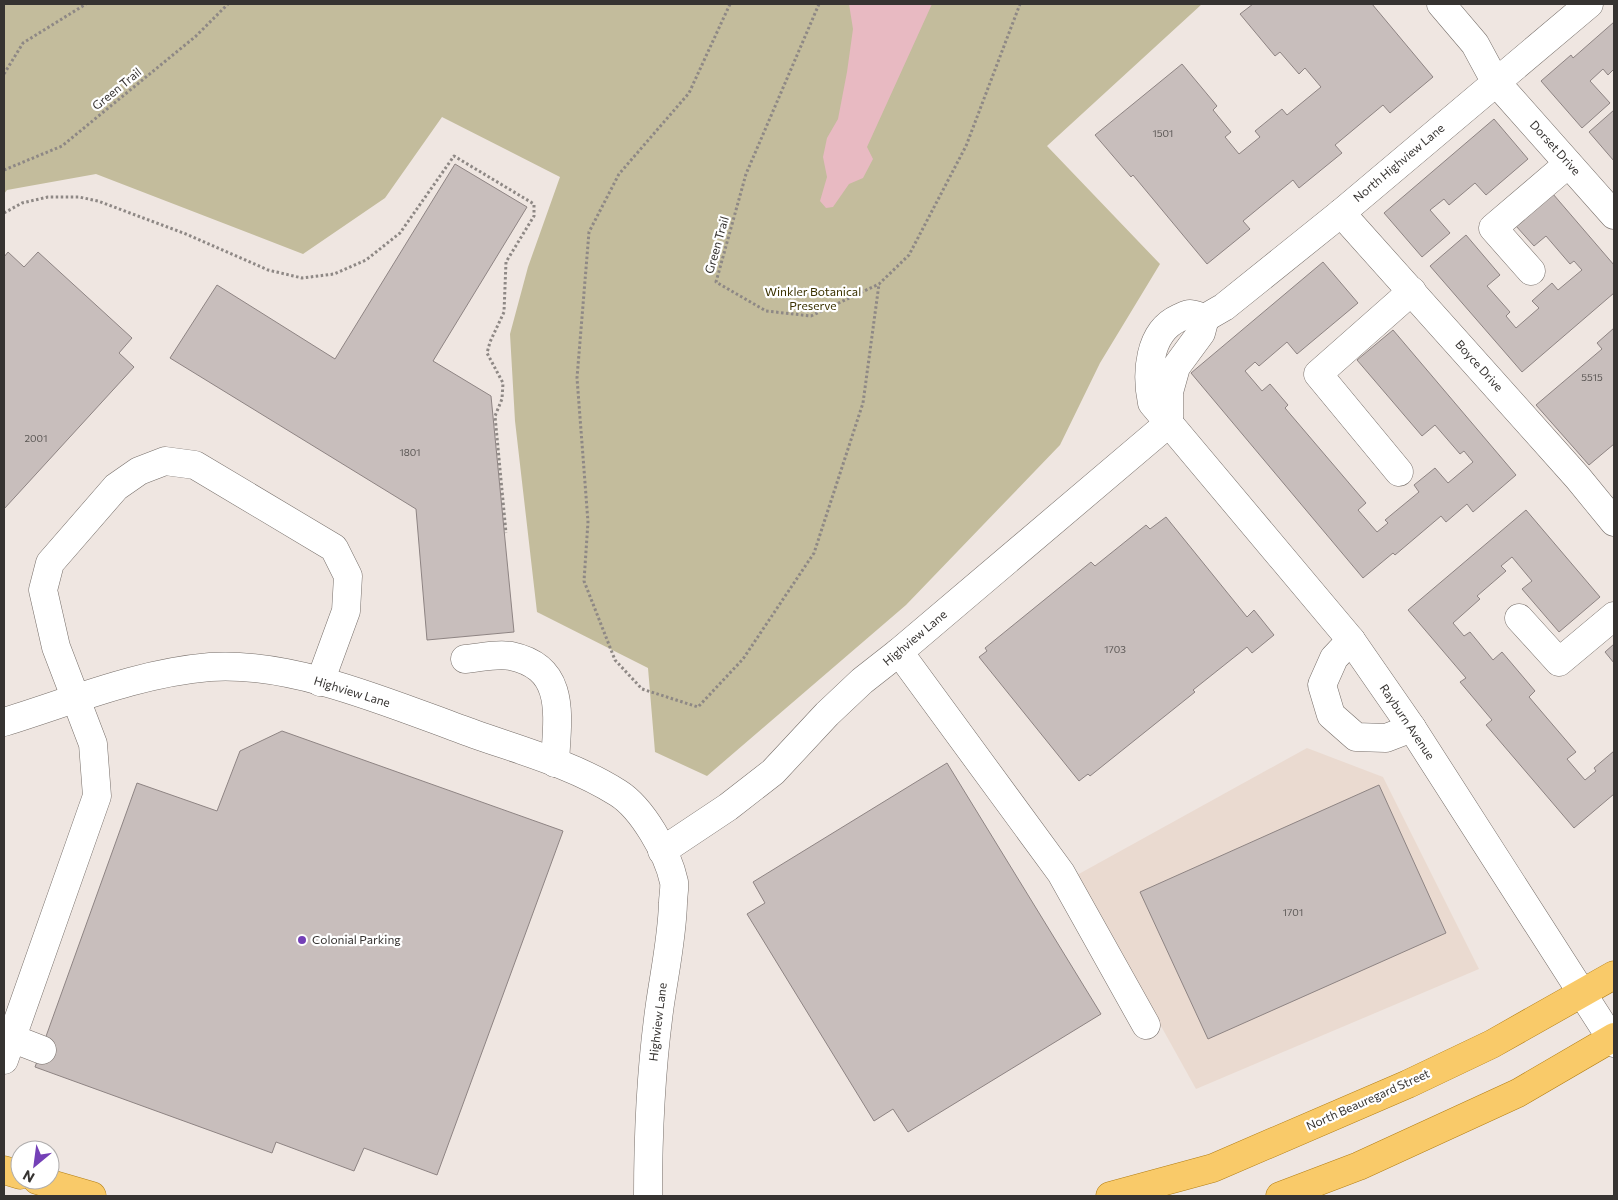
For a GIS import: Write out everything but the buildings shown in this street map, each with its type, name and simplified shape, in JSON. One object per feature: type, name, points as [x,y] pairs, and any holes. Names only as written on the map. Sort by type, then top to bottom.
[{"type":"main road","name":"North Beauregard Street","points":[[1110,1196],[1214,1168],[1408,1084],[1475,1052],[1614,975]]},
{"type":"main road","points":[[1280,1196],[1359,1166],[1518,1093],[1613,1040]]},
{"type":"main road","points":[[60,1187],[92,1196]]},
{"type":"street","name":"Dorset Drive","points":[[1441,4],[1475,44],[1495,81],[1614,216]]},
{"type":"street","name":"North Highview Lane","points":[[1169,423],[1169,392],[1176,366],[1201,334],[1205,318],[1224,307],[1341,213],[1495,81],[1589,4]]},
{"type":"street","points":[[1531,271],[1493,228],[1568,164]]},
{"type":"street","name":"Boyce Drive","points":[[1341,213],[1613,515]]},
{"type":"street","points":[[1399,472],[1318,374],[1412,291]]},
{"type":"street","name":"Rayburn Avenue","points":[[1169,423],[1351,640],[1412,728],[1613,1040]]},
{"type":"street","name":"Highview Lane","points":[[662,851],[728,808],[773,772],[827,714],[862,681],[899,652],[1169,423]]},
{"type":"street","points":[[42,1050],[7,1049],[98,796],[93,744],[56,646],[43,590],[50,563],[116,487],[138,471],[165,461],[195,464],[334,548],[348,576],[346,611],[320,682]]},
{"type":"street","points":[[1519,618],[1558,662],[1614,616]]},
{"type":"street","points":[[1351,640],[1334,658],[1322,685],[1331,715],[1356,737],[1386,738],[1412,728]]},
{"type":"street","points":[[899,652],[1061,873],[1146,1025]]},
{"type":"street","points":[[465,659],[510,656],[537,665],[552,684],[558,705],[555,762]]},
{"type":"street","name":"Highview Lane","points":[[4,722],[75,697],[157,676],[212,667],[248,668],[320,682],[555,762],[619,793],[644,818],[662,851],[674,882],[673,911],[651,1078],[648,1196]]},
{"type":"path","points":[[4,74],[24,43],[86,4]]},
{"type":"path","name":"Green Trail","points":[[4,170],[62,146],[196,36],[228,4]]},
{"type":"path","points":[[730,4],[689,93],[619,174],[588,232],[577,378],[588,522],[584,581],[615,660],[642,689],[698,707],[743,659],[814,553],[862,402],[879,284]]},
{"type":"path","name":"Green Trail","points":[[819,4],[746,174],[716,282],[766,310],[811,316],[879,284],[910,255],[966,146],[1020,4]]},
{"type":"path","points":[[4,214],[22,203],[48,197],[79,197],[98,201],[186,234],[268,270],[302,278],[334,274],[366,260],[400,232],[454,156],[534,204],[534,216],[506,262],[504,312],[487,353],[503,382],[502,399],[495,416],[506,533]]},
{"type":"shaded area","points":[[849,4],[932,4],[867,147],[873,159],[863,178],[849,184],[833,207],[826,208],[820,201],[827,177],[823,157],[827,138],[838,119],[847,72],[853,29]]},
{"type":"shaded area","points":[[1307,748],[1383,777],[1479,969],[1196,1089],[1077,875]]},
{"type":"green space","name":"Winkler Botanical Preserve","points":[[4,4],[1202,4],[1047,146],[1160,264],[1100,363],[1060,445],[906,605],[707,776],[655,752],[648,668],[537,612],[515,421],[510,334],[528,267],[560,177],[442,117],[385,198],[303,254],[96,174],[7,190],[4,194]]},
{"type":"place","name":"Colonial Parking","points":[[302,940]]}]
